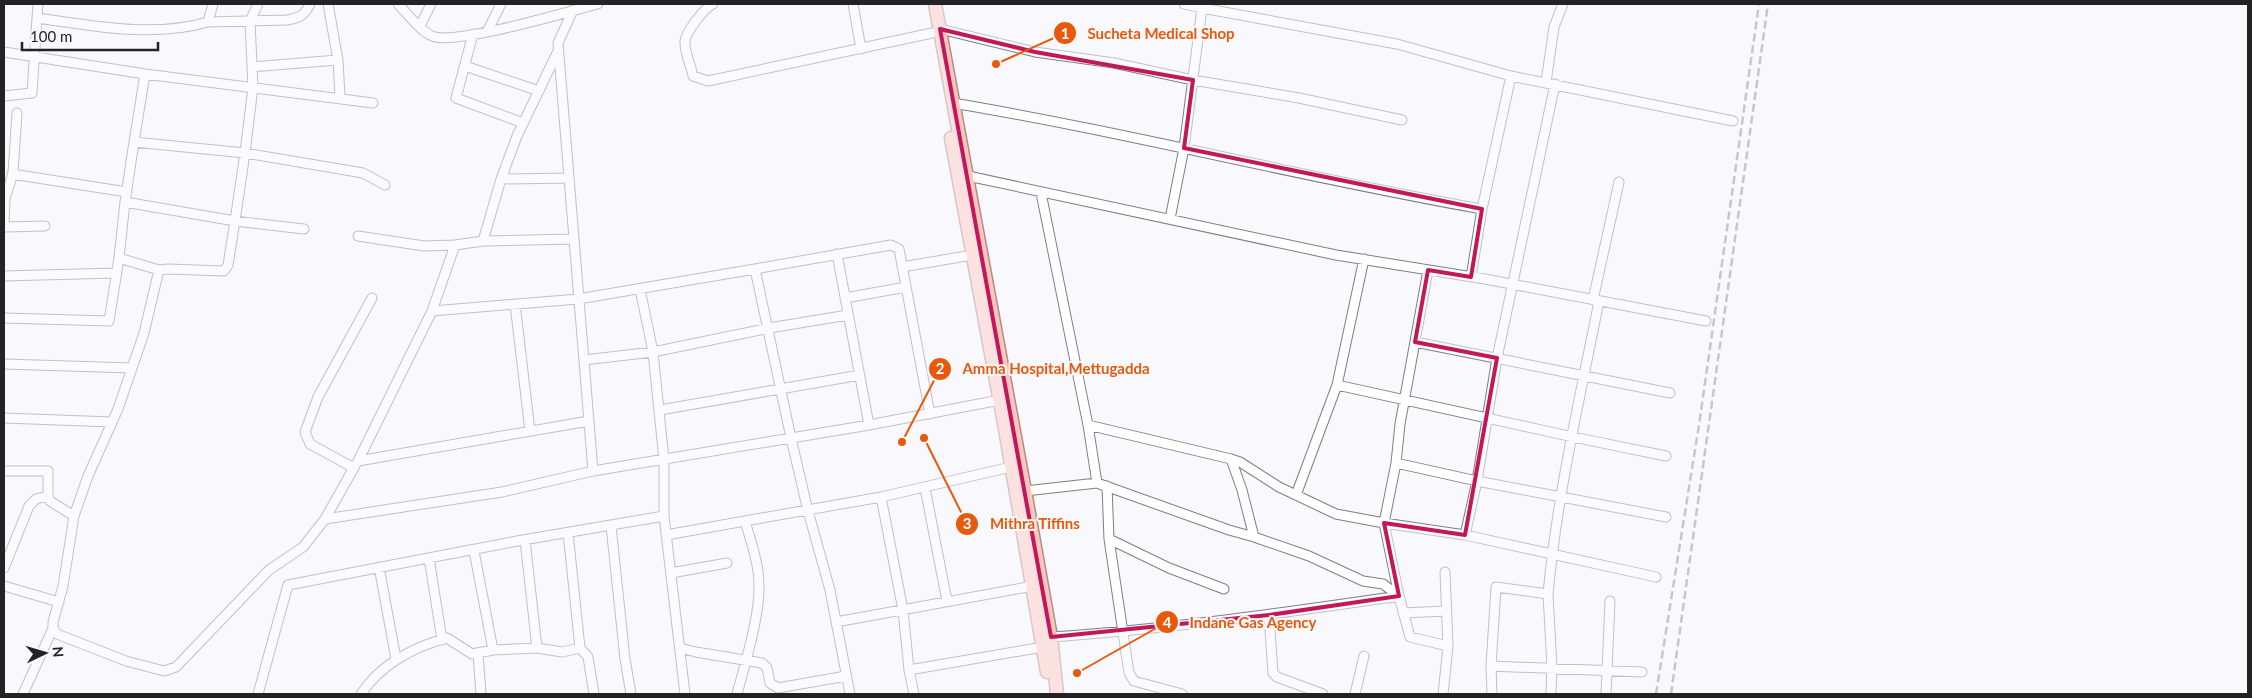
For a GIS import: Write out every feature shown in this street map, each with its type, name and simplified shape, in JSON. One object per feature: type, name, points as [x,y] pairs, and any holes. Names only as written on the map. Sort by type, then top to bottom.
[{"type":"highway","points":[[927,4],[936,31],[953,102],[968,176],[1003,399],[1011,467],[1032,586],[1047,642],[1049,694]]},
{"type":"highway","points":[[935,4],[936,31],[972,255],[1025,491],[1047,642],[1057,694]]},
{"type":"street","points":[[4,96],[32,93],[38,4]]},
{"type":"street","points":[[208,22],[213,4]]},
{"type":"street","points":[[119,258],[160,270],[168,268],[224,271],[228,265],[253,87],[250,21],[258,4]]},
{"type":"street","points":[[38,18],[126,30],[185,28],[208,22],[300,18],[310,4]]},
{"type":"street","points":[[328,4],[338,60],[340,97]]},
{"type":"street","points":[[398,4],[432,36],[449,38],[486,32],[598,4]]},
{"type":"street","points":[[420,26],[431,4]]},
{"type":"street","points":[[486,32],[501,4]]},
{"type":"street","points":[[713,4],[708,6],[688,33],[685,42],[693,76],[708,81],[861,49],[936,31],[1034,52],[1114,63],[1193,80],[1299,98],[1402,120]]},
{"type":"street","points":[[853,4],[861,49]]},
{"type":"street","points":[[1184,4],[1203,6],[1397,44],[1511,76],[1733,121]]},
{"type":"street","points":[[1465,536],[1477,482],[1497,358],[1550,83],[1554,27],[1563,4]]},
{"type":"street","points":[[1170,219],[1184,148],[1203,6]]},
{"type":"street","points":[[573,10],[558,43],[558,50],[593,471]]},
{"type":"street","points":[[473,34],[456,98],[523,123]]},
{"type":"street","points":[[483,242],[501,179],[523,123],[558,50]]},
{"type":"street","points":[[4,52],[34,55],[145,74],[340,97],[373,103]]},
{"type":"street","points":[[252,67],[338,60]]},
{"type":"street","points":[[465,66],[539,91]]},
{"type":"street","points":[[4,318],[109,321],[145,74]]},
{"type":"street","points":[[1471,277],[1482,209],[1511,76]]},
{"type":"street","points":[[953,102],[1064,122],[1374,190],[1482,209]]},
{"type":"street","points":[[17,113],[12,174],[5,198],[4,227],[45,226]]},
{"type":"street","points":[[134,142],[245,153],[363,173],[385,185]]},
{"type":"street","points":[[12,174],[127,192]]},
{"type":"street","points":[[968,176],[1041,193],[1364,259],[1706,321]]},
{"type":"street","points":[[501,179],[568,178]]},
{"type":"street","points":[[1550,694],[1552,667],[1548,594],[1552,555],[1585,376],[1596,301],[1619,182]]},
{"type":"street","points":[[1041,193],[1088,425],[1097,482]]},
{"type":"street","points":[[126,202],[235,221],[304,229]]},
{"type":"street","points":[[358,236],[424,246],[573,238]]},
{"type":"street","points":[[53,628],[57,634],[66,639],[126,661],[164,671],[170,670],[176,667],[269,570],[303,547],[325,519],[356,465],[432,311],[454,245]]},
{"type":"street","points":[[432,311],[578,298],[891,245],[899,249],[930,414]]},
{"type":"street","points":[[837,254],[870,425]]},
{"type":"street","points":[[902,266],[972,255]]},
{"type":"street","points":[[1296,495],[1337,384],[1364,259]]},
{"type":"street","points":[[756,269],[791,438],[808,511],[830,590],[850,694]]},
{"type":"street","points":[[23,694],[53,628],[74,516],[88,476],[112,422],[132,368],[144,333],[160,270]]},
{"type":"street","points":[[1428,270],[1405,398],[1396,463],[1384,523],[1399,596],[1410,637],[1448,646]]},
{"type":"street","points":[[4,276],[116,273]]},
{"type":"street","points":[[845,298],[906,287]]},
{"type":"street","points":[[640,289],[653,352],[660,410],[664,460],[664,516],[685,694]]},
{"type":"street","points":[[372,298],[318,397],[305,432],[310,444],[356,465],[589,421]]},
{"type":"street","points":[[515,304],[530,431]]},
{"type":"street","points":[[584,360],[653,352],[769,328],[848,315]]},
{"type":"street","points":[[1415,342],[1670,393]]},
{"type":"street","points":[[4,364],[132,368]]},
{"type":"street","points":[[660,410],[860,375]]},
{"type":"street","points":[[1337,384],[1666,456]]},
{"type":"street","points":[[325,519],[502,492],[593,471],[870,425],[1003,399]]},
{"type":"street","points":[[4,418],[112,422]]},
{"type":"street","points":[[1088,425],[1240,462],[1279,487],[1336,514],[1465,536],[1656,577]]},
{"type":"street","points":[[1231,459],[1242,490],[1254,536]]},
{"type":"street","points":[[1396,463],[1477,482],[1666,517]]},
{"type":"street","points":[[666,535],[881,497],[1011,467]]},
{"type":"street","points":[[4,471],[48,471],[48,496],[52,502],[74,516]]},
{"type":"street","points":[[1025,491],[1097,482],[1229,530],[1254,536],[1309,556],[1364,581],[1383,584],[1399,596]]},
{"type":"street","points":[[1107,486],[1109,539],[1127,666],[1132,678],[1145,684],[1182,694]]},
{"type":"street","points":[[925,488],[947,601]]},
{"type":"street","points":[[4,568],[23,516],[29,506],[36,499],[48,496]]},
{"type":"street","points":[[881,497],[903,610],[909,670],[914,694]]},
{"type":"street","points":[[258,694],[288,586],[525,540],[664,516]]},
{"type":"street","points":[[737,694],[759,594],[759,583],[745,521]]},
{"type":"street","points":[[611,526],[625,659],[631,694]]},
{"type":"street","points":[[568,533],[580,648],[588,658],[594,694]]},
{"type":"street","points":[[1109,539],[1169,568],[1224,589]]},
{"type":"street","points":[[525,540],[537,648]]},
{"type":"street","points":[[474,551],[493,650]]},
{"type":"street","points":[[429,558],[442,640]]},
{"type":"street","points":[[670,573],[726,563]]},
{"type":"street","points":[[379,568],[396,659]]},
{"type":"street","points":[[1443,694],[1448,646],[1444,572]]},
{"type":"street","points":[[4,586],[59,602]]},
{"type":"street","points":[[836,622],[1032,586]]},
{"type":"street","points":[[1492,694],[1491,666],[1496,587],[1548,594]]},
{"type":"street","points":[[909,670],[1047,642],[1269,615],[1399,596]]},
{"type":"street","points":[[1606,694],[1610,601]]},
{"type":"street","points":[[1403,613],[1446,610]]},
{"type":"street","points":[[1269,615],[1271,669],[1277,677],[1302,690],[1323,694]]},
{"type":"street","points":[[361,694],[396,659],[428,643],[447,638],[472,654],[493,650],[537,648],[562,652],[580,648]]},
{"type":"street","points":[[680,648],[766,665],[770,683],[778,688],[846,676]]},
{"type":"street","points":[[478,653],[481,694]]},
{"type":"street","points":[[1355,694],[1364,656]]},
{"type":"street","points":[[1491,666],[1642,672]]},
{"type":"highlighted area","points":[[940,29],[1035,52],[1193,80],[1184,148],[1482,209],[1471,277],[1428,270],[1415,342],[1497,358],[1465,535],[1384,523],[1399,596],[1269,615],[1051,637]]},
{"type":"railway","points":[[1656,694],[1699,425],[1759,4]]},
{"type":"railway","points":[[1671,694],[1768,4]]},
{"type":"place","name":"Sucheta Medical Shop","points":[[996,64]]},
{"type":"place","name":"Mithra Tiffins","points":[[924,438]]},
{"type":"place","name":"Amma Hospital,Mettugadda","points":[[902,442]]},
{"type":"place","name":"Indane Gas Agency","points":[[1077,673]]}]
